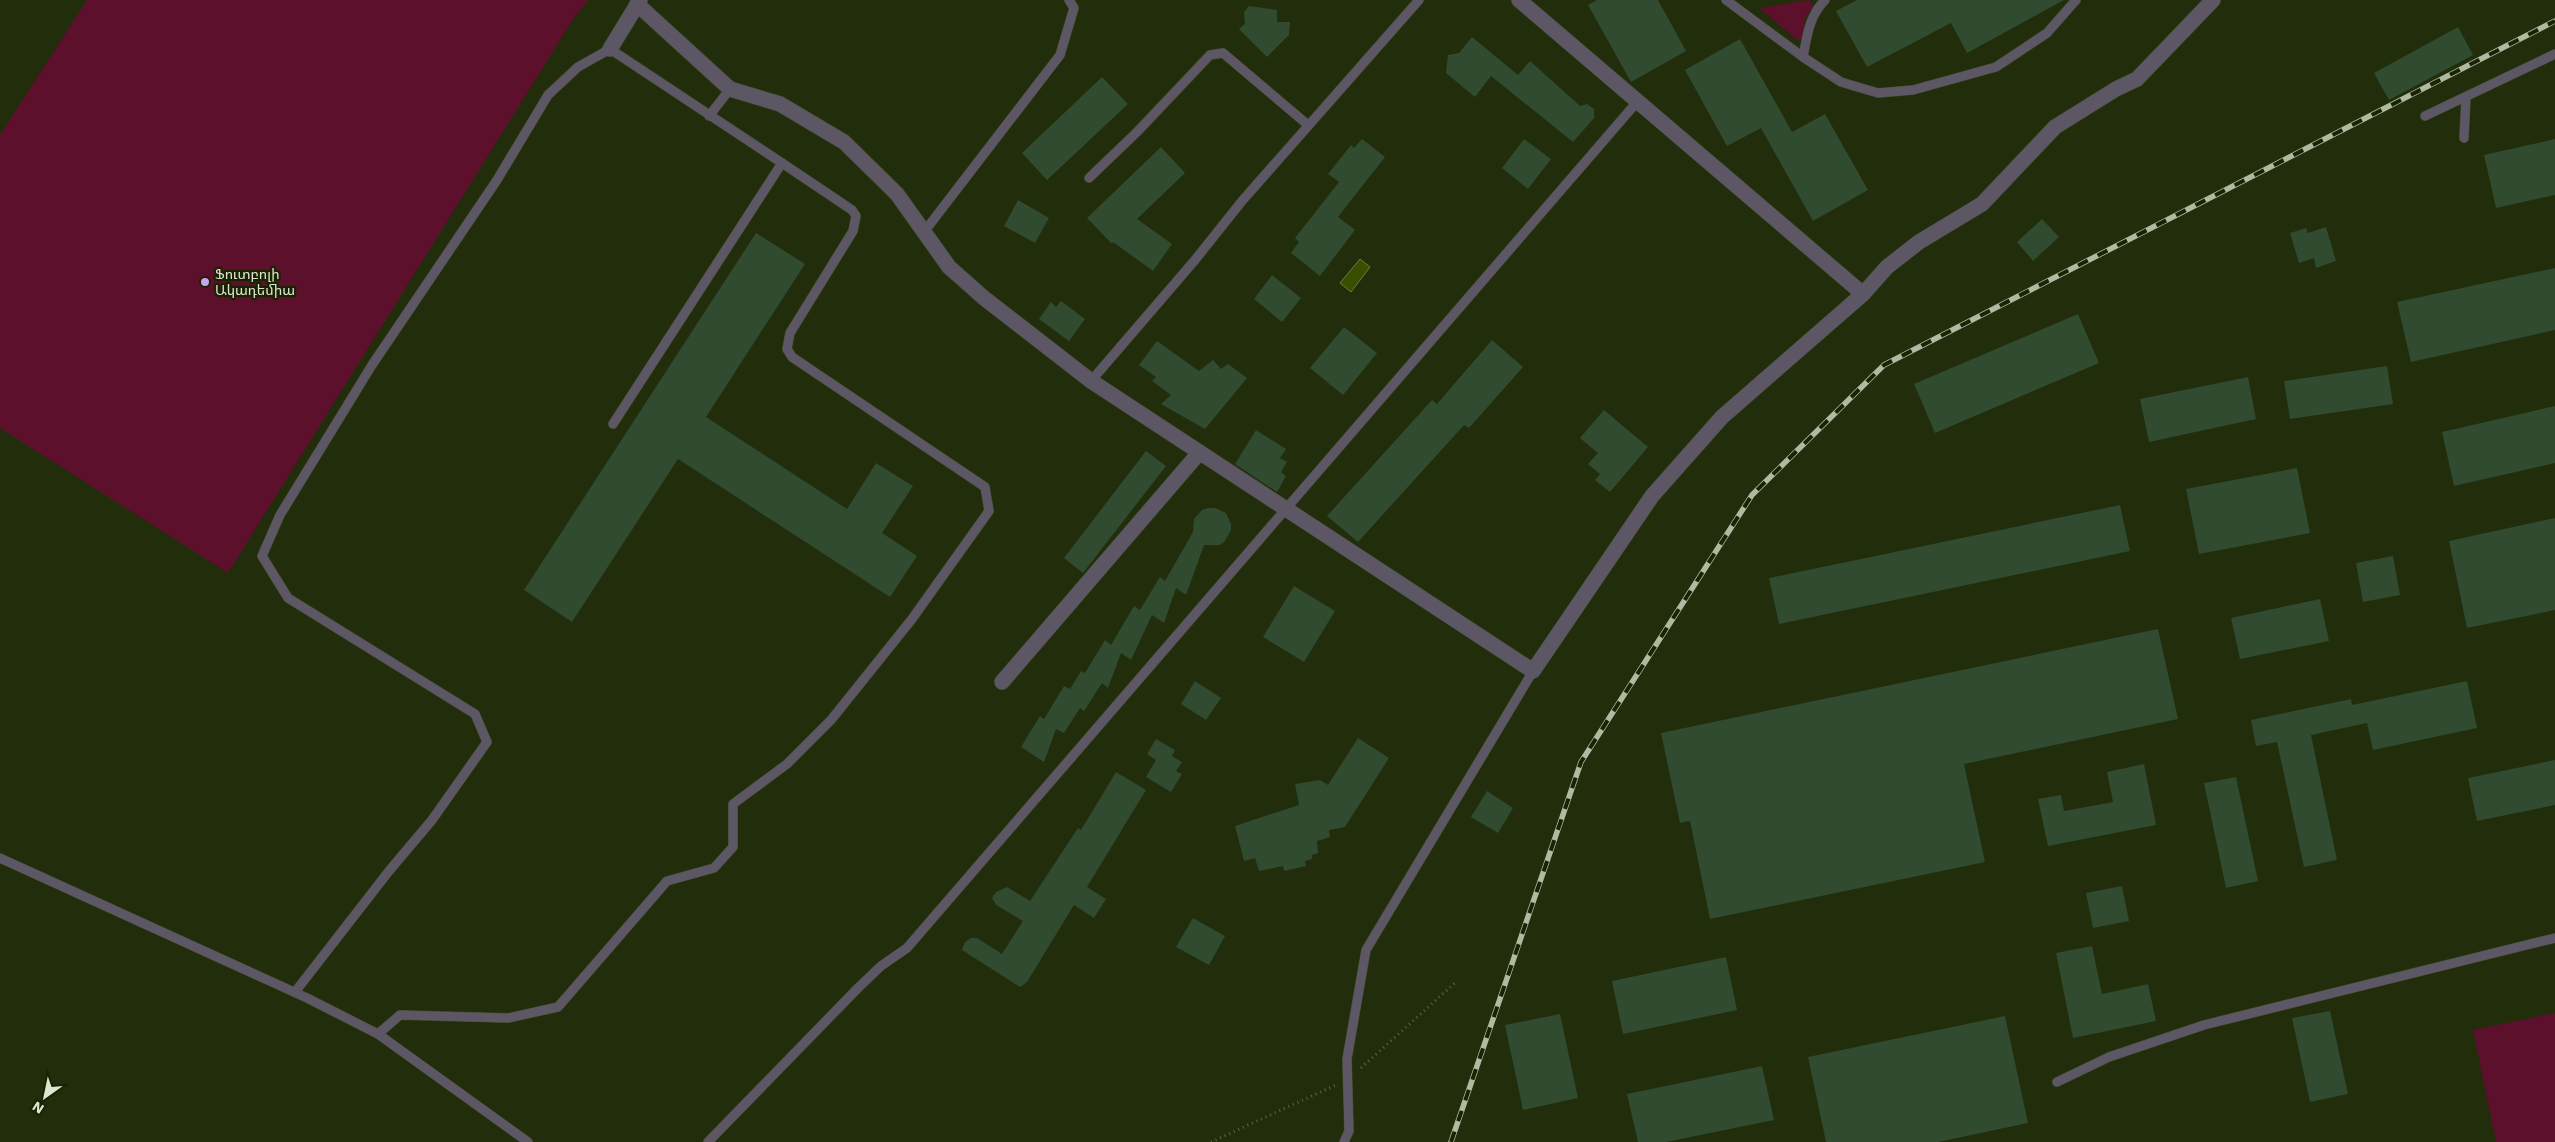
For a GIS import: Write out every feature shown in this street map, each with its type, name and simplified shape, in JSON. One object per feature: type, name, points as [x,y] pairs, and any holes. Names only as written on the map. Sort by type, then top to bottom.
[{"type":"street","points":[[1519,0],[1863,294]]},
{"type":"street","points":[[610,49],[639,2],[730,89],[780,104],[844,142],[897,194],[950,267],[977,292],[1091,381],[1532,671],[1652,496],[1722,417],[1863,294],[1887,267],[1919,242],[1982,204],[2055,127],[2116,89],[2137,79],[2213,0]]},
{"type":"street","points":[[1002,682],[1199,453]]},
{"type":"lane","points":[[924,232],[1060,55],[1074,8],[1069,0]]},
{"type":"lane","points":[[1091,381],[1308,125],[1419,0]]},
{"type":"lane","points":[[1727,0],[1734,0]]},
{"type":"lane","points":[[1727,0],[1841,82],[1878,94],[1913,90],[1996,67],[2047,33],[2076,0]]},
{"type":"lane","points":[[1804,57],[1809,27],[1817,8],[1825,0]]},
{"type":"lane","points":[[295,992],[389,871],[432,820],[487,742],[475,714],[288,598],[262,556],[280,515],[372,365],[497,180],[548,96],[578,67],[610,49],[852,210],[856,216],[853,231],[790,333],[787,349],[792,357],[985,487],[989,510],[912,619],[832,720],[787,764],[733,804],[733,847],[714,868],[667,881],[558,1007],[508,1018],[400,1015],[378,1034]]},
{"type":"lane","points":[[1089,178],[1137,132],[1210,55],[1223,53],[1308,125]]},
{"type":"lane","points":[[2425,116],[2555,54]]},
{"type":"lane","points":[[709,116],[730,89]]},
{"type":"lane","points":[[2464,138],[2466,97]]},
{"type":"lane","points":[[708,1142],[858,988],[881,966],[907,948],[1637,102]]},
{"type":"lane","points":[[613,424],[782,163]]},
{"type":"lane","points":[[1344,1142],[1349,1131],[1347,1059],[1366,950],[1532,671]]},
{"type":"lane","points":[[0,858],[295,992],[378,1034],[528,1142]]},
{"type":"lane","points":[[2057,1082],[2109,1057],[2204,1025],[2555,938]]},
{"type":"shaded area","name":"Ֆուտբոլի Ակադեմիա","points":[[87,0],[588,0],[572,21],[228,573],[0,428],[0,135]]},
{"type":"shaded area","points":[[1809,0],[1814,7],[1809,11],[1805,20],[1801,40],[1796,39],[1759,8]]},
{"type":"shaded area","points":[[1360,259],[1370,267],[1351,292],[1340,283]]},
{"type":"shaded area","points":[[2555,1013],[2555,1142],[2496,1142],[2473,1030]]},
{"type":"building","points":[[1597,0],[1658,0],[1686,51],[1631,82],[1588,5]]},
{"type":"building","points":[[1857,0],[2064,0],[1967,53],[1951,23],[1867,67],[1836,11]]},
{"type":"building","points":[[1249,6],[1277,10],[1277,22],[1290,22],[1289,35],[1267,57],[1239,29],[1245,24],[1244,12]]},
{"type":"building","points":[[2458,27],[2473,55],[2389,100],[2374,73]]},
{"type":"building","points":[[1472,37],[1518,75],[1530,61],[1580,106],[1587,104],[1594,109],[1594,118],[1573,142],[1491,76],[1475,97],[1446,73],[1448,55],[1459,53]]},
{"type":"building","points":[[1740,39],[1792,132],[1825,114],[1868,190],[1813,221],[1761,128],[1727,146],[1685,70]]},
{"type":"building","points":[[1102,77],[1128,104],[1047,180],[1022,153]]},
{"type":"building","points":[[1362,139],[1385,157],[1338,217],[1355,230],[1320,276],[1291,253],[1299,242],[1295,238],[1339,182],[1328,174],[1351,145],[1354,148]]},
{"type":"building","points":[[1524,139],[1551,159],[1528,189],[1502,168]]},
{"type":"building","points":[[2555,139],[2555,195],[2496,208],[2484,155]]},
{"type":"building","points":[[1161,147],[1185,173],[1137,219],[1172,244],[1153,271],[1113,242],[1112,244],[1087,218]]},
{"type":"building","points":[[1018,200],[1049,218],[1035,243],[1004,226]]},
{"type":"building","points":[[2042,219],[2059,237],[2033,261],[2017,242]]},
{"type":"building","points":[[2326,227],[2336,261],[2316,268],[2314,258],[2299,263],[2290,233],[2306,228],[2308,233]]},
{"type":"building","points":[[756,233],[805,264],[706,417],[847,509],[876,463],[913,486],[882,533],[917,556],[890,597],[678,459],[572,622],[524,590]]},
{"type":"building","points":[[2555,268],[2555,330],[2411,362],[2397,302]]},
{"type":"building","points":[[1272,275],[1301,298],[1282,322],[1254,299]]},
{"type":"building","points":[[1061,301],[1085,319],[1069,341],[1039,319],[1051,302],[1056,307]]},
{"type":"building","points":[[2078,314],[2099,363],[1935,433],[1914,384]]},
{"type":"building","points":[[1344,327],[1377,353],[1343,395],[1310,368]]},
{"type":"building","points":[[1492,340],[1523,367],[1469,428],[1464,425],[1358,542],[1327,516],[1432,400],[1437,404]]},
{"type":"building","points":[[1157,341],[1199,371],[1213,360],[1221,369],[1228,364],[1247,378],[1205,429],[1161,404],[1171,395],[1152,381],[1156,377],[1139,365]]},
{"type":"building","points":[[2387,366],[2393,404],[2290,419],[2284,381]]},
{"type":"building","points":[[2248,377],[2256,419],[2149,442],[2140,399]]},
{"type":"building","points":[[2555,406],[2555,463],[2454,486],[2442,432]]},
{"type":"building","points":[[1604,410],[1648,447],[1610,492],[1595,480],[1600,474],[1588,464],[1598,453],[1580,438]]},
{"type":"building","points":[[1256,430],[1286,449],[1280,458],[1287,462],[1281,472],[1286,476],[1277,492],[1235,464]]},
{"type":"building","points":[[1146,451],[1166,466],[1083,573],[1064,558]]},
{"type":"building","points":[[2297,468],[2310,533],[2199,554],[2186,489]]},
{"type":"building","points":[[2120,505],[2130,551],[1779,624],[1769,578]]},
{"type":"building","points":[[1215,508],[1226,513],[1231,524],[1231,530],[1225,541],[1220,545],[1204,545],[1186,595],[1176,588],[1164,623],[1152,615],[1131,660],[1121,653],[1108,688],[1102,683],[1084,711],[1080,708],[1064,733],[1056,729],[1044,762],[1021,747],[1040,716],[1044,719],[1064,686],[1070,689],[1081,671],[1085,673],[1105,640],[1111,645],[1134,606],[1140,610],[1160,577],[1165,581],[1193,532],[1194,519],[1202,510]]},
{"type":"building","points":[[2555,518],[2555,610],[2467,628],[2449,541]]},
{"type":"building","points":[[2393,556],[2400,595],[2363,602],[2356,563]]},
{"type":"building","points":[[1294,586],[1335,611],[1304,662],[1263,637]]},
{"type":"building","points":[[2320,599],[2329,641],[2240,659],[2231,618]]},
{"type":"building","points":[[2158,629],[2178,719],[1964,764],[1985,862],[1710,919],[1690,821],[1680,823],[1661,733]]},
{"type":"building","points":[[1195,681],[1221,698],[1206,720],[1181,704]]},
{"type":"building","points":[[2467,681],[2477,728],[2373,750],[2367,723],[2311,735],[2337,860],[2304,867],[2277,742],[2256,746],[2251,720],[2351,699],[2352,705]]},
{"type":"building","points":[[1358,738],[1389,758],[1345,827],[1329,830],[1330,837],[1317,841],[1318,853],[1312,855],[1312,859],[1305,861],[1306,866],[1284,871],[1283,866],[1259,871],[1255,858],[1244,861],[1235,826],[1299,805],[1295,784],[1320,780],[1328,785]]},
{"type":"building","points":[[1156,739],[1175,750],[1172,756],[1182,762],[1176,771],[1182,774],[1171,792],[1146,777],[1156,760],[1147,754]]},
{"type":"building","points":[[2555,760],[2555,805],[2477,821],[2468,778]]},
{"type":"building","points":[[2144,764],[2156,825],[2048,846],[2038,799],[2061,795],[2064,811],[2113,802],[2107,772]]},
{"type":"building","points":[[1116,772],[1146,790],[1087,887],[1106,899],[1094,918],[1074,905],[1027,982],[1020,987],[962,950],[965,942],[971,938],[977,938],[1002,954],[1023,921],[996,905],[992,898],[996,892],[1007,887],[1030,901],[1078,828],[1081,830]]},
{"type":"building","points":[[2236,777],[2258,881],[2226,888],[2204,783]]},
{"type":"building","points":[[1487,791],[1513,808],[1498,833],[1471,817]]},
{"type":"building","points":[[2122,886],[2129,921],[2093,928],[2086,893]]},
{"type":"building","points":[[1193,918],[1225,936],[1209,965],[1176,947]]},
{"type":"building","points":[[2092,946],[2102,994],[2148,984],[2156,1021],[2073,1038],[2056,953]]},
{"type":"building","points":[[1726,957],[1737,1010],[1623,1034],[1612,981]]},
{"type":"building","points":[[2330,1011],[2348,1094],[2310,1102],[2292,1018]]},
{"type":"building","points":[[1560,1014],[1578,1098],[1523,1110],[1505,1025]]},
{"type":"building","points":[[2005,1016],[2028,1123],[1938,1142],[1826,1142],[1808,1057]]},
{"type":"building","points":[[1762,1066],[1774,1120],[1666,1142],[1638,1142],[1627,1094]]},
{"type":"railway","points":[[1451,1142],[1581,762],[1752,495],[1884,365],[2555,21]]},
{"type":"place","name":"Ֆուտբոլի Ակադեմիա","points":[[205,282]]}]
